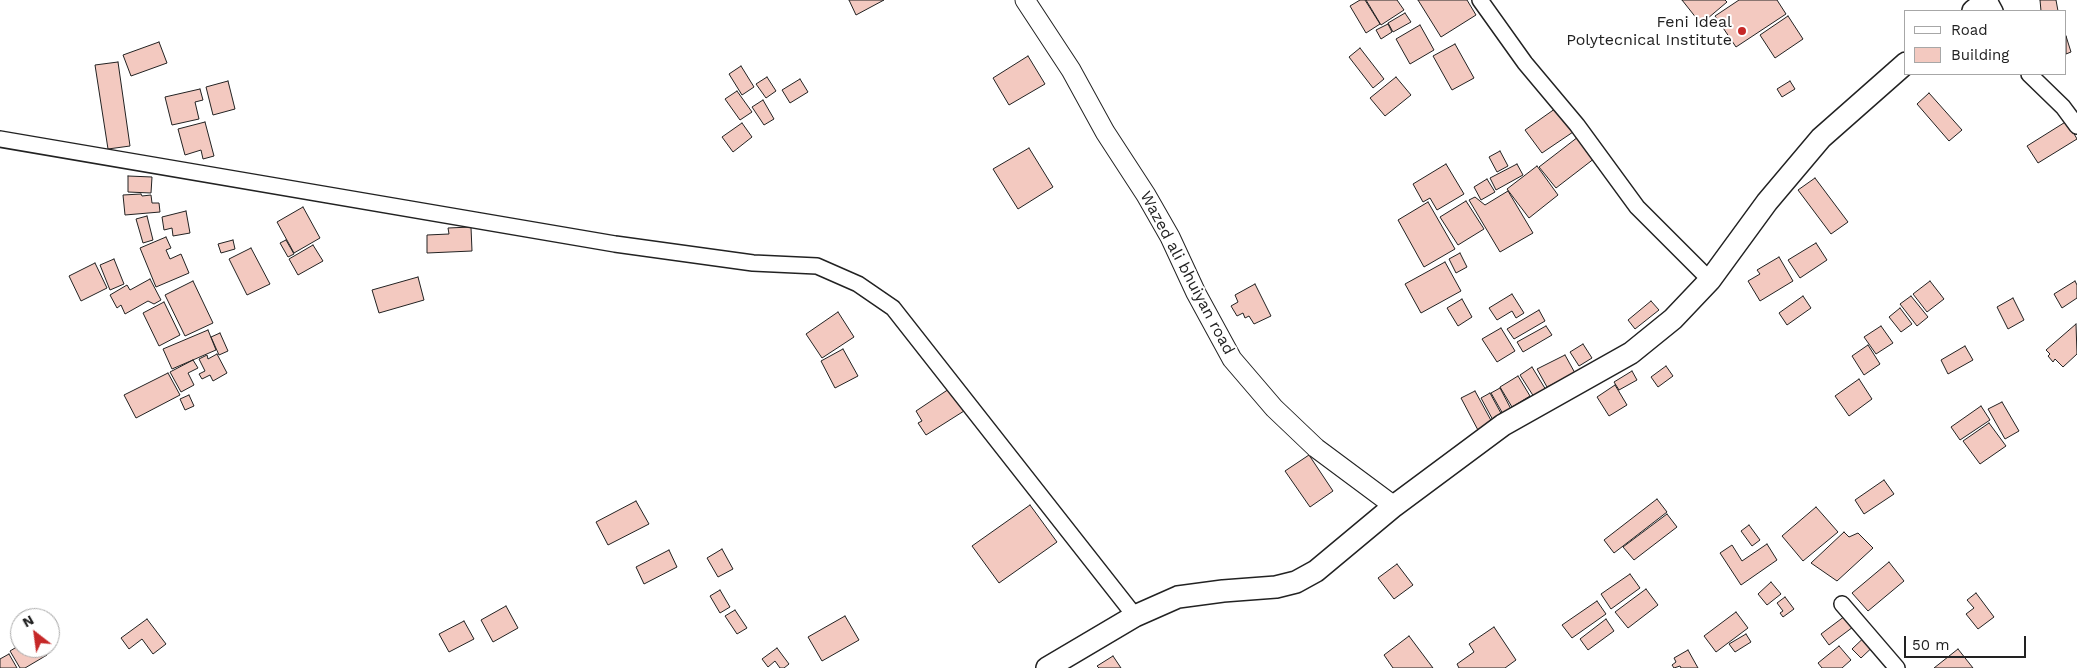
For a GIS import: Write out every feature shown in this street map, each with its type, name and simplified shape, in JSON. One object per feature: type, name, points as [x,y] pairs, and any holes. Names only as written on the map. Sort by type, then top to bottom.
[{"type":"main road","points":[[1974,10],[1988,0]]},
{"type":"main road","points":[[1047,668],[1135,616],[1178,597],[1276,587],[1296,582],[1316,570],[1394,506],[1503,425],[1631,353],[1673,319],[1710,280],[1767,202],[1821,138],[1904,65]]},
{"type":"street","name":"Wazed ali bhuiyan road","points":[[1025,0],[1071,70],[1105,132],[1146,195],[1170,237],[1196,293],[1232,359],[1274,408],[1316,448],[1394,506]]},
{"type":"street","points":[[1480,0],[1526,63],[1577,125],[1637,207],[1710,280]]},
{"type":"street","points":[[2031,75],[2063,107],[2077,126]]},
{"type":"street","points":[[0,139],[615,244],[753,263],[817,266],[858,284],[893,308],[1135,616]]},
{"type":"street","points":[[1842,604],[1897,668]]},
{"type":"building","points":[[849,0],[884,0],[856,15]]},
{"type":"building","points":[[1360,0],[1365,0],[1380,24],[1366,33],[1350,6]]},
{"type":"building","points":[[1366,0],[1397,0],[1404,10],[1381,25]]},
{"type":"building","points":[[1418,0],[1467,0],[1476,15],[1441,37]]},
{"type":"building","points":[[1682,0],[1725,0],[1727,2],[1701,24]]},
{"type":"building","name":"Feni Ideal Polytecnical Institute","points":[[1739,0],[1777,0],[1786,14],[1736,47],[1715,16]]},
{"type":"building","points":[[2040,0],[2056,0],[2058,10],[2041,10]]},
{"type":"building","points":[[1405,13],[1411,22],[1393,32],[1388,23]]},
{"type":"building","points":[[1788,16],[1803,39],[1775,58],[1760,35]]},
{"type":"building","points":[[1388,24],[1392,32],[1381,39],[1376,30]]},
{"type":"building","points":[[1420,25],[1434,50],[1410,64],[1396,39]]},
{"type":"building","points":[[2067,39],[2071,52],[2067,54]]},
{"type":"building","points":[[159,42],[167,63],[131,76],[123,55]]},
{"type":"building","points":[[1455,44],[1474,78],[1452,90],[1433,56]]},
{"type":"building","points":[[1360,48],[1384,79],[1373,88],[1349,57]]},
{"type":"building","points":[[1028,56],[1045,84],[1009,105],[993,78]]},
{"type":"building","points":[[118,62],[130,146],[108,149],[95,65]]},
{"type":"building","points":[[741,66],[754,87],[742,95],[729,74]]},
{"type":"building","points":[[767,77],[776,91],[766,98],[756,84]]},
{"type":"building","points":[[1396,77],[1411,95],[1385,116],[1370,98]]},
{"type":"building","points":[[800,79],[808,92],[790,103],[782,90]]},
{"type":"building","points":[[228,81],[235,109],[213,115],[206,87]]},
{"type":"building","points":[[1790,81],[1795,89],[1782,97],[1777,89]]},
{"type":"building","points":[[200,89],[203,100],[195,102],[199,119],[172,125],[165,97]]},
{"type":"building","points":[[737,91],[752,112],[740,120],[725,99]]},
{"type":"building","points":[[1929,93],[1962,130],[1949,141],[1917,104]]},
{"type":"building","points":[[763,100],[774,119],[764,125],[752,107]]},
{"type":"building","points":[[1559,106],[1576,130],[1542,153],[1525,130]]},
{"type":"building","points":[[2067,121],[2077,139],[2038,163],[2027,146]]},
{"type":"building","points":[[205,122],[214,156],[203,159],[201,150],[185,155],[178,129]]},
{"type":"building","points":[[742,123],[752,137],[733,152],[722,137]]},
{"type":"building","points":[[1578,137],[1595,158],[1556,188],[1539,167]]},
{"type":"building","points":[[1029,148],[1053,187],[1018,209],[993,169]]},
{"type":"building","points":[[1500,151],[1508,166],[1497,172],[1489,157]]},
{"type":"building","points":[[1446,164],[1464,194],[1437,210],[1430,198],[1423,202],[1413,184]]},
{"type":"building","points":[[1517,164],[1523,175],[1496,190],[1490,178]]},
{"type":"building","points":[[1537,166],[1558,195],[1529,218],[1507,189]]},
{"type":"building","points":[[128,176],[152,177],[151,193],[128,192]]},
{"type":"building","points":[[1815,178],[1848,222],[1831,234],[1798,190]]},
{"type":"building","points":[[1487,179],[1495,192],[1481,200],[1474,187]]},
{"type":"building","points":[[1508,191],[1533,233],[1500,252],[1469,200],[1475,197],[1485,205]]},
{"type":"building","points":[[141,194],[142,196],[151,195],[152,203],[159,203],[160,212],[125,215],[123,195]]},
{"type":"building","points":[[1466,201],[1484,229],[1458,245],[1440,217]]},
{"type":"building","points":[[1428,202],[1455,249],[1424,267],[1398,220]]},
{"type":"building","points":[[303,207],[320,238],[294,253],[277,222]]},
{"type":"building","points":[[186,211],[190,233],[173,236],[172,228],[164,230],[162,217]]},
{"type":"building","points":[[147,216],[153,240],[143,243],[136,219]]},
{"type":"building","points":[[471,227],[472,251],[427,253],[427,235],[449,234],[448,228]]},
{"type":"building","points":[[166,237],[171,248],[166,250],[170,259],[181,254],[189,273],[156,287],[140,248]]},
{"type":"building","points":[[233,240],[235,249],[221,253],[218,244]]},
{"type":"building","points":[[286,240],[294,254],[288,257],[280,243]]},
{"type":"building","points":[[1816,243],[1827,260],[1800,278],[1788,260]]},
{"type":"building","points":[[313,245],[323,261],[298,275],[289,259]]},
{"type":"building","points":[[251,248],[270,284],[247,295],[229,259]]},
{"type":"building","points":[[1460,253],[1467,267],[1456,273],[1449,259]]},
{"type":"building","points":[[1779,257],[1793,281],[1760,301],[1748,281],[1760,274],[1757,270]]},
{"type":"building","points":[[114,259],[124,284],[110,290],[100,265]]},
{"type":"building","points":[[1445,262],[1461,291],[1421,313],[1405,284]]},
{"type":"building","points":[[95,263],[107,288],[81,301],[69,276]]},
{"type":"building","points":[[418,277],[424,300],[379,313],[372,290]]},
{"type":"building","points":[[150,279],[161,300],[154,304],[148,301],[125,314],[121,305],[117,308],[110,295],[127,285],[130,290]]},
{"type":"building","points":[[193,281],[213,323],[185,336],[165,295]]},
{"type":"building","points":[[1930,281],[1944,299],[1927,312],[1913,294]]},
{"type":"building","points":[[2075,281],[2077,285],[2077,298],[2062,308],[2054,294]]},
{"type":"building","points":[[1255,284],[1271,316],[1254,324],[1249,316],[1245,318],[1243,313],[1237,316],[1231,306],[1238,302],[1235,295]]},
{"type":"building","points":[[1512,294],[1524,313],[1516,318],[1512,311],[1497,320],[1489,308]]},
{"type":"building","points":[[1803,296],[1811,308],[1787,325],[1779,313]]},
{"type":"building","points":[[1911,296],[1928,317],[1917,326],[1900,304]]},
{"type":"building","points":[[2013,298],[2024,320],[2008,329],[1997,307]]},
{"type":"building","points":[[1462,299],[1472,317],[1458,326],[1447,308]]},
{"type":"building","points":[[1651,301],[1659,310],[1635,329],[1628,320]]},
{"type":"building","points":[[164,302],[180,335],[159,346],[143,313]]},
{"type":"building","points":[[1900,308],[1912,324],[1901,332],[1889,317]]},
{"type":"building","points":[[1539,310],[1545,321],[1514,339],[1507,329]]},
{"type":"building","points":[[838,312],[854,337],[822,358],[806,334]]},
{"type":"building","points":[[2076,324],[2077,354],[2063,367],[2055,359],[2053,362],[2046,350]]},
{"type":"building","points":[[1546,326],[1552,335],[1523,352],[1517,342]]},
{"type":"building","points":[[1881,326],[1893,343],[1876,354],[1864,337]]},
{"type":"building","points":[[1501,328],[1515,351],[1497,362],[1482,339]]},
{"type":"building","points":[[208,330],[216,350],[172,369],[163,349]]},
{"type":"building","points":[[220,333],[228,351],[219,355],[211,337]]},
{"type":"building","points":[[1583,344],[1592,358],[1579,366],[1570,352]]},
{"type":"building","points":[[1868,345],[1880,364],[1864,375],[1852,356]]},
{"type":"building","points":[[1965,346],[1973,360],[1948,374],[1941,360]]},
{"type":"building","points":[[843,349],[858,376],[835,388],[821,361]]},
{"type":"building","points":[[217,354],[227,373],[213,381],[210,375],[202,379],[199,374],[205,371],[199,359],[207,355],[208,359]]},
{"type":"building","points":[[1565,355],[1575,373],[1547,387],[1537,369]]},
{"type":"building","points":[[193,360],[198,368],[188,373],[194,385],[181,392],[170,372]]},
{"type":"building","points":[[1666,366],[1673,376],[1658,387],[1651,377]]},
{"type":"building","points":[[1532,367],[1546,390],[1534,397],[1520,375]]},
{"type":"building","points":[[1632,371],[1637,380],[1619,390],[1614,382]]},
{"type":"building","points":[[168,373],[180,395],[136,418],[124,395]]},
{"type":"building","points":[[1518,376],[1530,396],[1512,407],[1500,387]]},
{"type":"building","points":[[1859,379],[1872,399],[1849,416],[1835,396]]},
{"type":"building","points":[[1615,385],[1627,405],[1609,416],[1597,397]]},
{"type":"building","points":[[1500,388],[1511,409],[1503,414],[1491,393]]},
{"type":"building","points":[[949,389],[964,411],[926,435],[918,423],[922,421],[916,411]]},
{"type":"building","points":[[1475,391],[1493,424],[1479,432],[1461,398]]},
{"type":"building","points":[[1490,393],[1503,417],[1494,422],[1481,398]]},
{"type":"building","points":[[189,395],[194,406],[185,410],[180,399]]},
{"type":"building","points":[[2002,402],[2019,431],[2005,439],[1988,409]]},
{"type":"building","points":[[1981,406],[1990,420],[1960,440],[1951,427]]},
{"type":"building","points":[[1989,423],[2006,446],[1980,464],[1963,441]]},
{"type":"building","points":[[1309,455],[1333,491],[1310,507],[1285,471]]},
{"type":"building","points":[[1884,480],[1894,494],[1864,514],[1855,500]]},
{"type":"building","points":[[1657,499],[1667,512],[1614,553],[1604,540]]},
{"type":"building","points":[[636,501],[649,524],[608,545],[596,522]]},
{"type":"building","points":[[1030,505],[1057,542],[999,583],[972,546]]},
{"type":"building","points":[[1816,507],[1838,532],[1803,561],[1782,536]]},
{"type":"building","points":[[1667,514],[1677,527],[1634,560],[1623,547]]},
{"type":"building","points":[[1749,525],[1760,540],[1752,546],[1741,531]]},
{"type":"building","points":[[1844,532],[1849,537],[1858,533],[1873,548],[1837,581],[1811,563]]},
{"type":"building","points":[[1767,544],[1777,560],[1741,585],[1720,553],[1732,545],[1742,561]]},
{"type":"building","points":[[722,549],[733,569],[718,577],[707,558]]},
{"type":"building","points":[[669,550],[677,567],[644,584],[636,567]]},
{"type":"building","points":[[1889,562],[1904,581],[1868,611],[1852,593]]},
{"type":"building","points":[[1397,564],[1413,585],[1394,599],[1378,578]]},
{"type":"building","points":[[1630,574],[1640,588],[1611,609],[1601,594]]},
{"type":"building","points":[[1771,582],[1781,594],[1767,605],[1758,594]]},
{"type":"building","points":[[1646,589],[1658,605],[1628,628],[1615,612]]},
{"type":"building","points":[[720,590],[730,607],[720,613],[710,596]]},
{"type":"building","points":[[1976,593],[1994,617],[1978,629],[1966,614],[1974,608],[1967,600]]},
{"type":"building","points":[[1785,597],[1794,609],[1783,617],[1780,613],[1783,611],[1777,603]]},
{"type":"building","points":[[1597,601],[1606,614],[1572,638],[1562,625]]},
{"type":"building","points":[[506,606],[518,628],[493,642],[481,620]]},
{"type":"building","points":[[735,610],[747,628],[737,634],[725,616]]},
{"type":"building","points":[[1736,612],[1748,628],[1716,652],[1704,636]]},
{"type":"building","points":[[1849,613],[1857,624],[1829,645],[1821,634]]},
{"type":"building","points":[[845,616],[859,640],[822,661],[808,637]]},
{"type":"building","points":[[147,619],[166,644],[153,654],[142,639],[129,649],[121,638]]},
{"type":"building","points":[[1606,619],[1614,631],[1588,650],[1580,639]]},
{"type":"building","points":[[464,621],[474,639],[449,652],[439,634]]},
{"type":"building","points":[[1494,627],[1516,660],[1505,668],[1459,668],[1457,664],[1474,652],[1469,644]]},
{"type":"building","points":[[1872,630],[1881,639],[1861,658],[1852,649]]},
{"type":"building","points":[[1746,634],[1751,642],[1735,652],[1729,644]]},
{"type":"building","points":[[1409,636],[1433,668],[1393,668],[1384,655]]},
{"type":"building","points":[[1839,646],[1851,660],[1842,668],[1822,668],[1818,663]]},
{"type":"building","points":[[777,648],[789,664],[784,668],[780,668],[775,661],[768,667],[762,659]]},
{"type":"building","points":[[1958,649],[1973,668],[1934,668]]},
{"type":"building","points":[[1688,650],[1698,668],[1681,668],[1680,666],[1674,668],[1672,665],[1676,662],[1674,658]]},
{"type":"building","points":[[9,654],[17,668],[0,668],[0,659]]},
{"type":"building","points":[[1113,656],[1121,668],[1099,668],[1097,666]]},
{"type":"building","points":[[14,658],[42,658],[25,668],[20,668]]},
{"type":"place","name":"Feni Ideal Polytecnical Institute","points":[[1742,31]]}]
